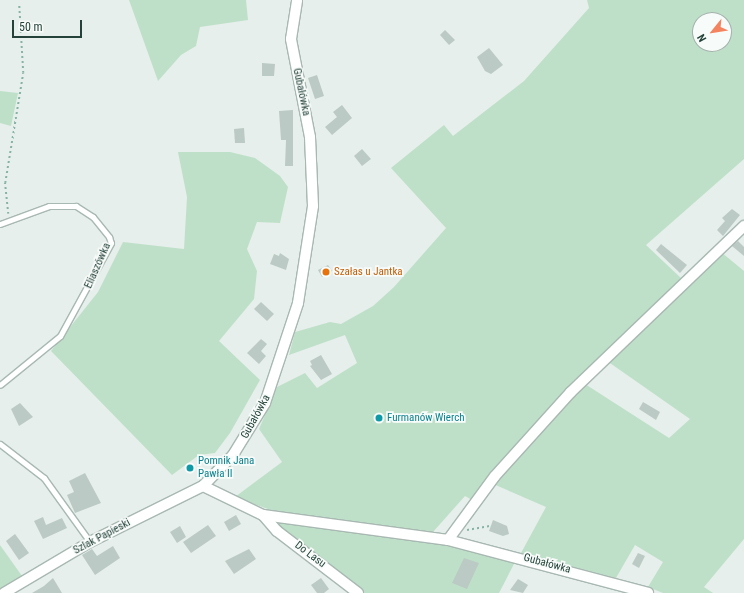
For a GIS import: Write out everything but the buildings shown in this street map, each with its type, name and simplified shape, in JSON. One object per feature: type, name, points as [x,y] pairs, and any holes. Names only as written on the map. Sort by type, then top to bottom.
[{"type":"street","name":"Gubałówka","points":[[297,0],[291,39],[310,136],[314,188],[308,249],[298,303],[266,404],[233,455],[202,486],[263,515],[450,535],[648,593]]},
{"type":"street","points":[[450,535],[495,476],[571,392],[744,226]]},
{"type":"street","name":"Szlak Papieski","points":[[4,593],[90,542],[202,486]]},
{"type":"street","name":"Do Lasu","points":[[263,515],[277,531],[358,593]]},
{"type":"lane","name":"Eliaszówka","points":[[0,224],[49,206],[76,206],[93,216],[110,237],[110,244],[60,336],[0,385]]},
{"type":"lane","points":[[0,444],[44,478],[90,542]]},
{"type":"path","points":[[9,220],[6,183],[23,73],[20,6]]},
{"type":"path","points":[[450,535],[490,526]]},
{"type":"green space","points":[[129,0],[246,0],[248,20],[200,27],[196,46],[181,55],[158,81]]},
{"type":"green space","points":[[587,0],[744,0],[744,159],[646,245],[682,279],[578,380],[472,500],[465,496],[433,532],[279,513],[235,497],[282,462],[259,429],[277,387],[305,373],[317,388],[357,363],[345,335],[289,355],[295,332],[330,322],[341,324],[373,306],[394,287],[446,228],[391,168],[444,125],[453,136],[524,81],[589,8]]},
{"type":"green space","points":[[0,91],[18,93],[11,126],[0,123]]},
{"type":"green space","points":[[178,152],[230,152],[255,158],[280,176],[288,187],[280,223],[257,222],[247,249],[257,271],[254,299],[219,341],[260,380],[230,433],[215,453],[199,455],[172,475],[51,351],[98,292],[123,242],[184,249],[187,197]]},
{"type":"green space","points":[[721,252],[744,271],[744,539],[704,587],[713,593],[663,593],[648,587],[663,562],[635,545],[616,578],[521,553],[546,507],[491,483],[585,384],[669,438],[690,419],[607,361]]},
{"type":"green space","points":[[278,523],[443,545],[515,562],[499,593],[362,593],[276,524]]},
{"type":"green space","points":[[0,545],[22,576],[0,589]]},
{"type":"place","name":"Szałas u Jantka","points":[[326,272]]},
{"type":"place","name":"Furmanów Wierch","points":[[379,418]]},
{"type":"place","name":"Pomnik Jana Pawła II","points":[[190,468]]}]
